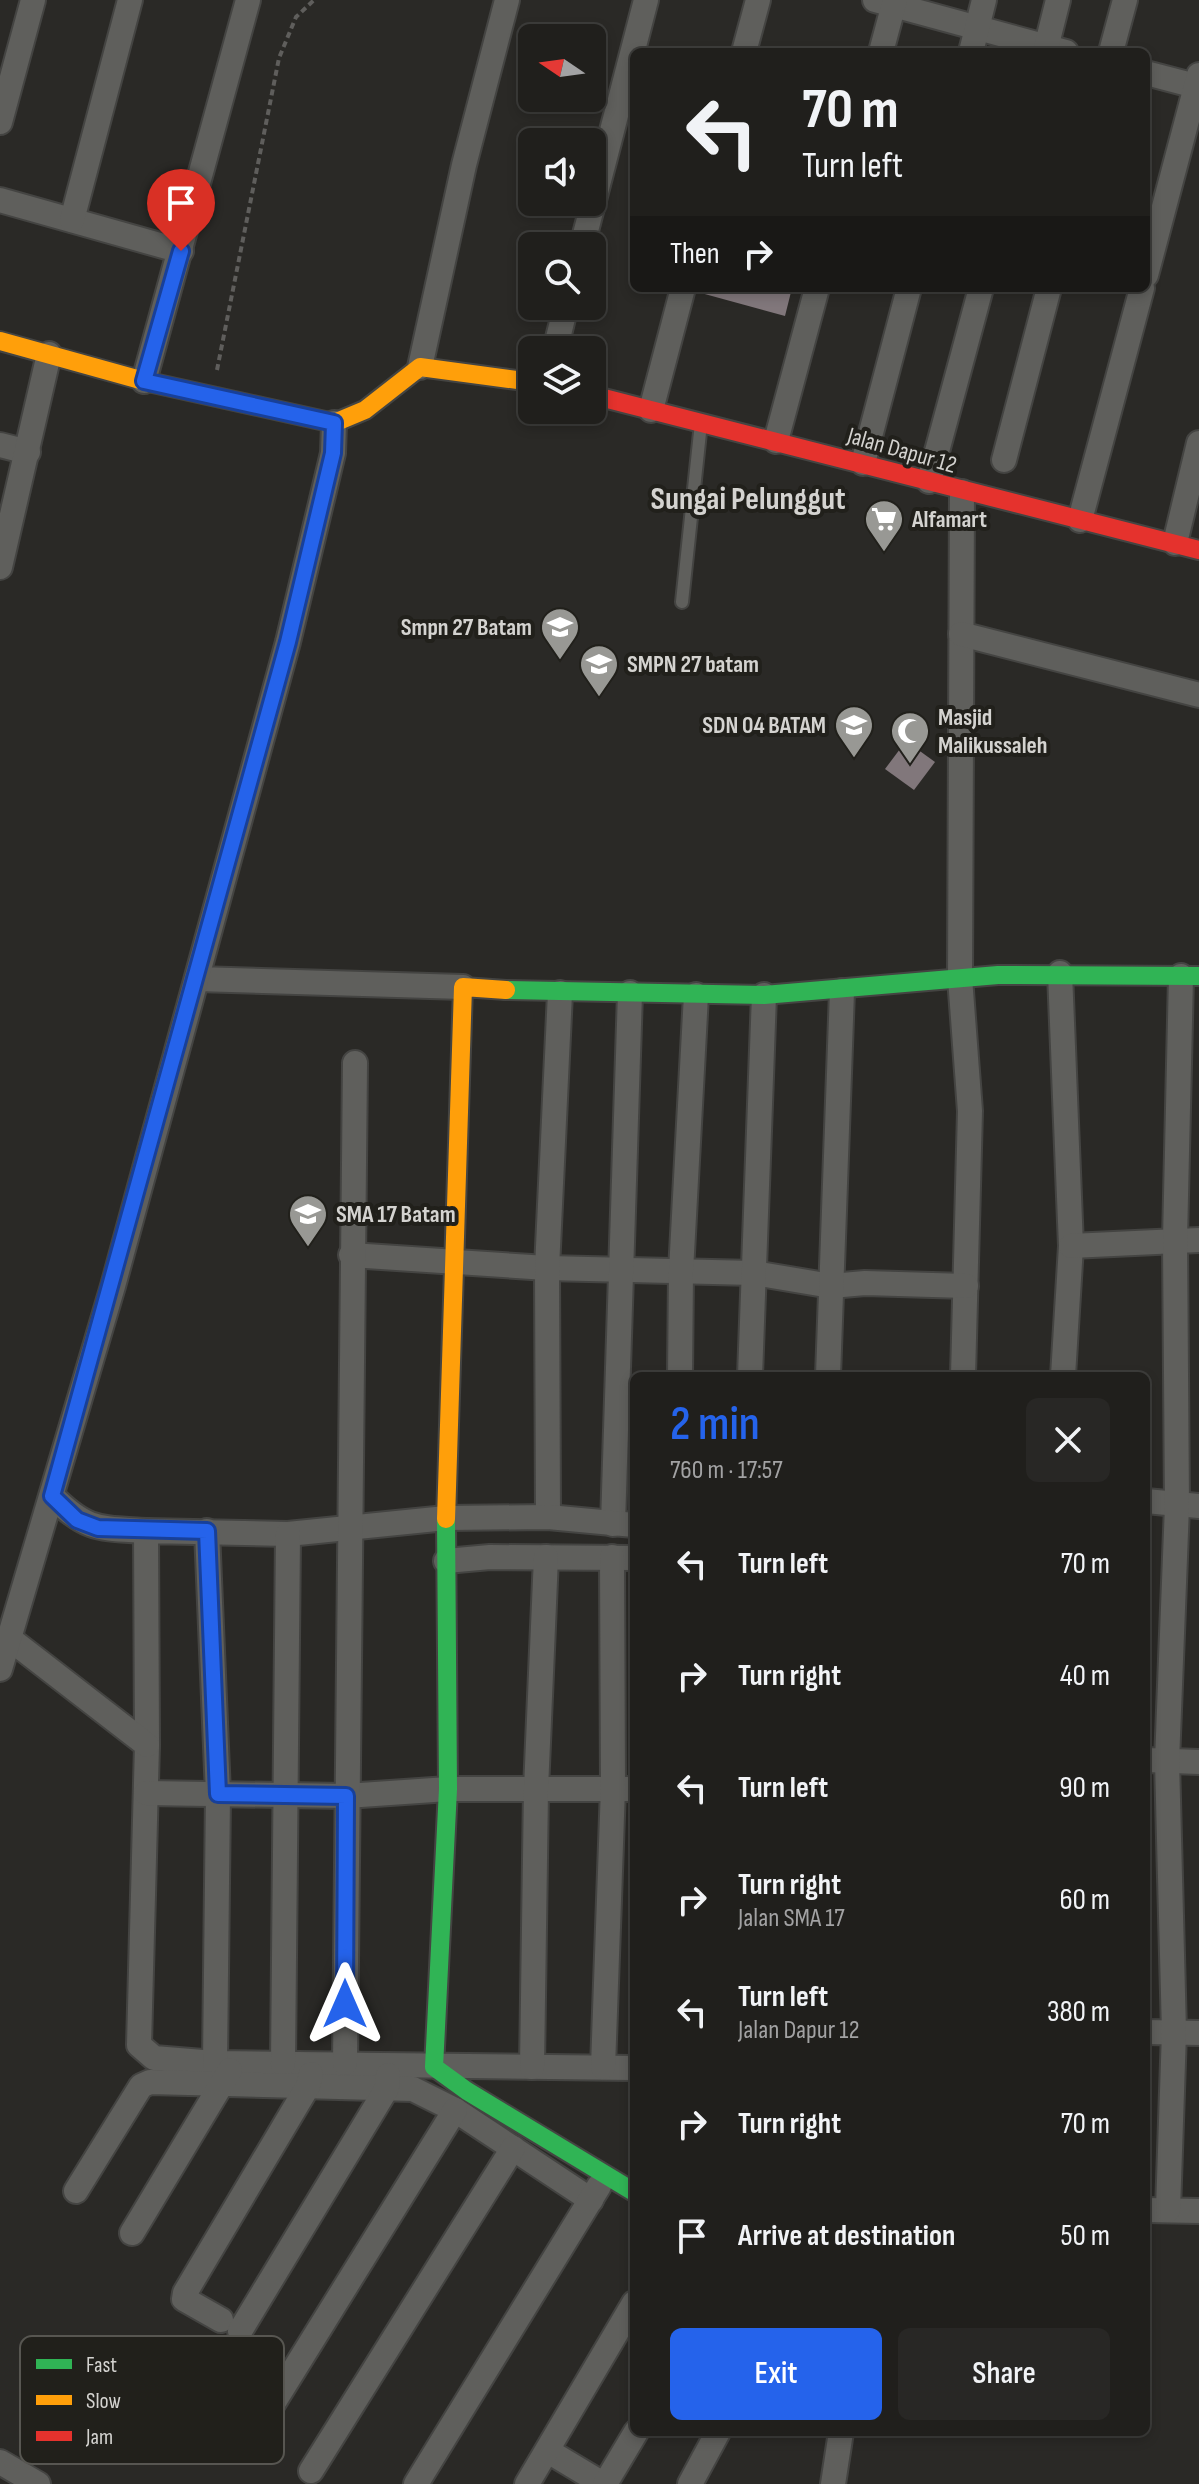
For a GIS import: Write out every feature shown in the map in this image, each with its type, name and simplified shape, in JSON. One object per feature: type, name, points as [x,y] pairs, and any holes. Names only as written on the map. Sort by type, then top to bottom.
[{"type":"street","points":[[0,122],[33,0]]},
{"type":"street","points":[[72,220],[130,0]]},
{"type":"street","points":[[144,381],[248,0]]},
{"type":"street","points":[[0,341],[144,381],[334,423],[365,410],[420,367],[464,165],[507,0]]},
{"type":"street","points":[[634,48],[646,0]]},
{"type":"street","points":[[745,48],[758,0]]},
{"type":"street","points":[[972,48],[984,0]]},
{"type":"street","points":[[1052,48],[1058,0]]},
{"type":"street","points":[[1112,48],[1125,0]]},
{"type":"street","points":[[882,48],[888,2],[1045,48]]},
{"type":"street","points":[[586,232],[630,62]]},
{"type":"street","points":[[1150,74],[1198,83],[1150,260]]},
{"type":"street","points":[[0,200],[181,251]]},
{"type":"street","points":[[651,410],[682,292]]},
{"type":"street","points":[[776,441],[816,292]]},
{"type":"street","points":[[863,463],[908,292]]},
{"type":"street","points":[[929,481],[980,292]]},
{"type":"street","points":[[1004,460],[1048,292]]},
{"type":"street","points":[[1080,520],[1141,292]]},
{"type":"street","points":[[0,567],[5,525],[28,452],[49,354]]},
{"type":"street","points":[[420,367],[518,380]]},
{"type":"street","name":"Jalan Dapur 12","points":[[606,399],[863,463],[962,492],[1199,550]]},
{"type":"street","points":[[0,1669],[52,1496],[197,979],[243,798],[288,642],[333,453],[334,423]]},
{"type":"street","points":[[1175,543],[1199,443]]},
{"type":"street","points":[[0,445],[28,452]]},
{"type":"street","points":[[962,492],[960,978],[970,1111],[963,1372]]},
{"type":"street","points":[[961,634],[1199,695]]},
{"type":"street","points":[[197,979],[560,993],[764,995],[842,991],[960,978],[1060,973],[1190,976],[1188,1506],[1156,1761],[1174,2032],[1157,2210],[1199,2211]]},
{"type":"street","points":[[1060,973],[1071,1246],[1063,1372]]},
{"type":"street","points":[[434,2067],[448,1789],[446,1518],[463,987]]},
{"type":"street","points":[[828,1372],[842,991]]},
{"type":"street","points":[[548,1517],[547,1268],[560,993]]},
{"type":"street","points":[[52,1496],[77,1520],[98,1528],[146,1531],[288,1534],[446,1518],[548,1517],[624,1525],[622,1271],[630,993]]},
{"type":"street","points":[[680,1372],[681,1271],[696,995]]},
{"type":"street","points":[[750,1372],[764,995]]},
{"type":"street","points":[[345,2063],[355,1063]]},
{"type":"street","points":[[1071,1246],[1187,1240]]},
{"type":"street","points":[[351,1255],[547,1268],[754,1273],[831,1286],[865,1283],[966,1286]]},
{"type":"street","points":[[1150,1501],[1188,1506]]},
{"type":"street","points":[[146,1531],[147,1745],[139,2045],[154,2058],[224,2070],[311,2075],[388,2077],[434,2067],[630,2068]]},
{"type":"street","points":[[132,2233],[224,2070],[218,1794],[207,1531]]},
{"type":"street","points":[[283,2064],[288,1534]]},
{"type":"street","points":[[532,2067],[536,1789],[546,1557]]},
{"type":"street","points":[[446,1561],[623,1557],[623,1789],[603,2067]]},
{"type":"street","points":[[10,1639],[147,1745]]},
{"type":"street","points":[[1156,1761],[1199,1762]]},
{"type":"street","points":[[146,1793],[346,1796],[448,1789],[623,1789]]},
{"type":"street","points":[[1150,2032],[1199,2033]]},
{"type":"street","points":[[388,2077],[231,2325],[184,2299],[311,2075],[345,2063],[388,2077],[428,2094],[591,2200]]},
{"type":"street","points":[[76,2191],[141,2086],[224,2070],[283,2064],[311,2075]]},
{"type":"street","points":[[434,2067],[467,2091],[630,2190]]},
{"type":"street","points":[[284,2386],[455,2110]]},
{"type":"street","points":[[311,2471],[513,2148]]},
{"type":"street","points":[[416,2484],[606,2176]]},
{"type":"street","points":[[527,2484],[630,2310]]},
{"type":"street","points":[[548,2451],[604,2484],[634,2436]]},
{"type":"street","points":[[690,2484],[716,2436]]},
{"type":"street","points":[[833,2484],[840,2436]]},
{"type":"street","points":[[0,2462],[38,2484]]},
{"type":"lane","points":[[682,602],[701,423]]},
{"type":"path","points":[[211,396],[279,58],[296,17],[314,0]]},
{"type":"building","points":[[701,292],[791,292],[785,316]]},
{"type":"building","name":"Masjid Malikussaleh","points":[[906,741],[935,762],[914,790],[885,769]]},
{"type":"traffic: fast","points":[[506,990],[764,995],[998,975],[1199,976]]},
{"type":"traffic: fast","points":[[446,1519],[448,1789],[434,2067],[467,2091],[630,2190]]},
{"type":"traffic: slow","points":[[0,341],[144,381],[334,423],[365,410],[420,367],[518,380]]},
{"type":"traffic: slow","points":[[446,1519],[463,987],[506,990]]},
{"type":"traffic: jam","points":[[606,399],[1199,550]]},
{"type":"place","name":"Alfamart","points":[[884,553]]},
{"type":"place","name":"Smpn 27 Batam","points":[[560,661]]},
{"type":"place","name":"SMPN 27 batam","points":[[599,698]]},
{"type":"place","name":"SDN 04 BATAM","points":[[854,759]]},
{"type":"place","name":"Masjid Malikussaleh","points":[[910,765]]},
{"type":"place","name":"SMA 17 Batam","points":[[308,1248]]},
{"type":"district","name":"Sungai Pelunggut","points":[[748,498]]},
{"type":"route","points":[[181,251],[144,381],[334,423],[333,453],[314,522],[288,642],[243,798],[113,1286],[52,1496],[77,1520],[98,1528],[207,1531],[218,1794],[346,1796],[345,2004]]}]
